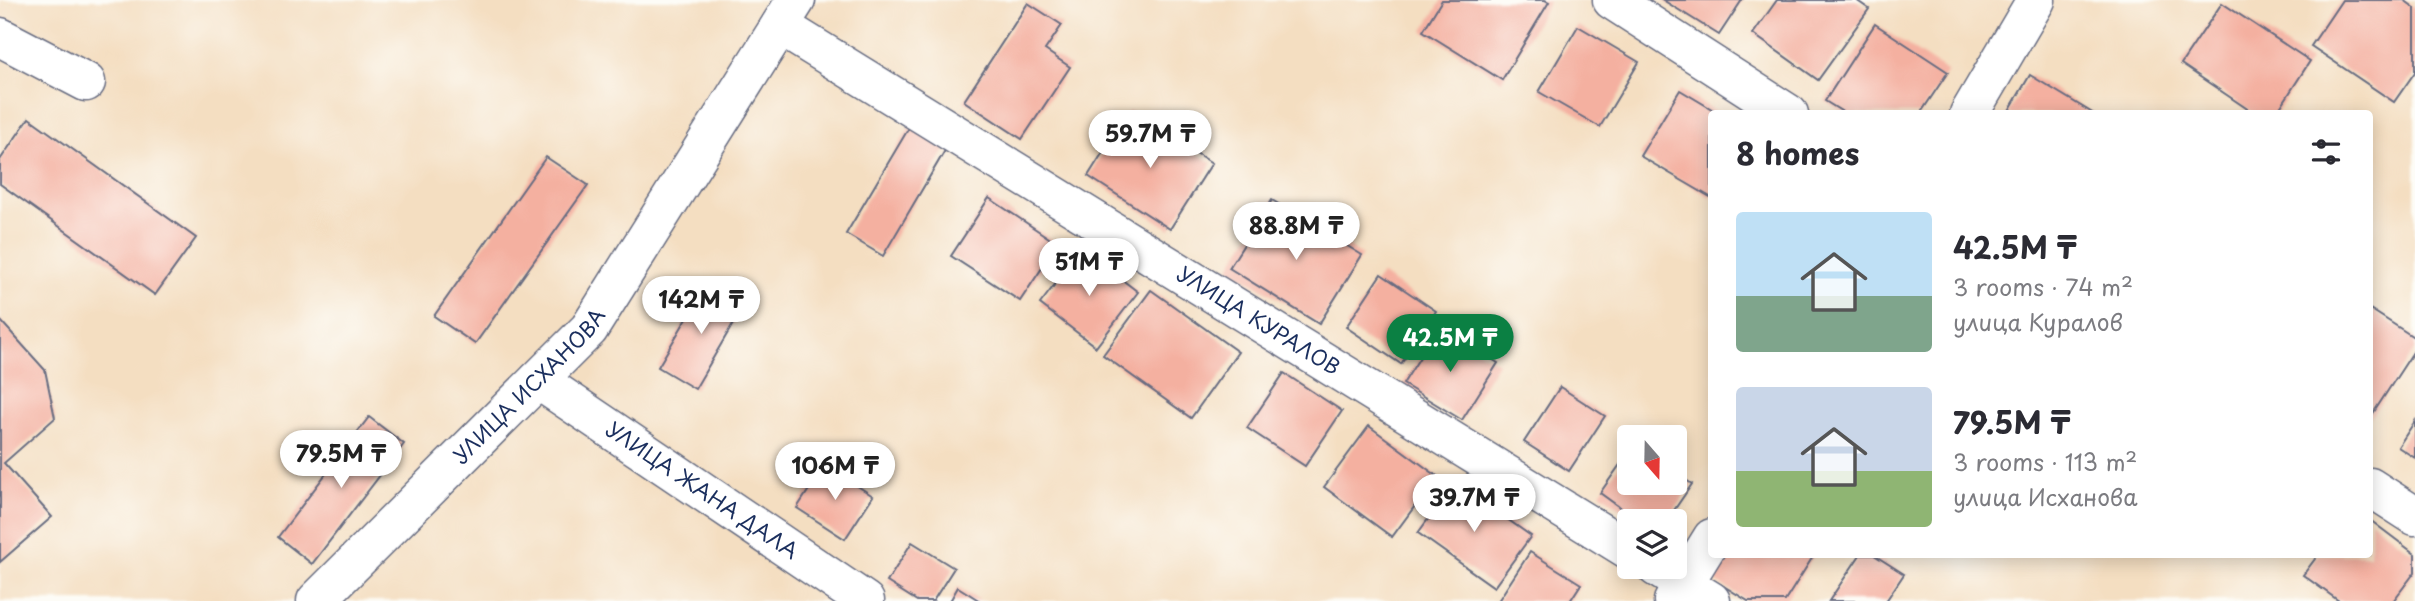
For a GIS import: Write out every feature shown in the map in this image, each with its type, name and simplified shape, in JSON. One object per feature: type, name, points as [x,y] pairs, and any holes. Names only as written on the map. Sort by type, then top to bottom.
[{"type":"street","points":[[1612,0],[1783,110]]},
{"type":"street","points":[[1971,110],[2036,0]]},
{"type":"street","name":"УЛИЦА ИСХАНОВА","points":[[316,601],[589,329],[788,13]]},
{"type":"street","name":"УЛИЦА КУРАЛОВ","points":[[788,13],[1617,542]]},
{"type":"street","points":[[0,37],[86,82]]},
{"type":"street","name":"УЛИЦА ЖАНА ДАЛА","points":[[538,380],[865,601]]},
{"type":"street","points":[[2373,489],[2415,516]]},
{"type":"street","points":[[1681,588],[1708,544]]},
{"type":"building","points":[[1442,0],[1549,2],[1502,80],[1423,31]]},
{"type":"building","points":[[1663,0],[1742,0],[1719,35]]},
{"type":"building","points":[[1777,0],[1856,0],[1869,9],[1818,80],[1753,34]]},
{"type":"building","points":[[2342,0],[2404,0],[2415,8],[2415,72],[2394,102],[2311,46]]},
{"type":"building","points":[[1028,3],[1062,25],[1045,50],[1070,67],[1022,139],[964,101]]},
{"type":"building","points":[[2222,3],[2310,61],[2279,110],[2249,110],[2181,64]]},
{"type":"building","points":[[1875,24],[1948,72],[1923,110],[1840,110],[1825,101]]},
{"type":"building","points":[[1578,26],[1639,62],[1600,127],[1539,92]]},
{"type":"building","points":[[2030,75],[2087,110],[2009,110]]},
{"type":"building","points":[[1680,90],[1713,110],[1708,110],[1708,196],[1640,156]]},
{"type":"building","points":[[1129,111],[1212,163],[1170,229],[1088,176]]},
{"type":"building","points":[[29,118],[196,238],[155,295],[0,184],[0,160]]},
{"type":"building","points":[[910,126],[947,147],[883,256],[846,234]]},
{"type":"building","points":[[546,157],[588,185],[475,344],[434,316]]},
{"type":"building","points":[[989,198],[1058,244],[1020,301],[951,256]]},
{"type":"building","points":[[1272,200],[1362,255],[1319,324],[1229,268]]},
{"type":"building","points":[[1082,249],[1138,292],[1096,347],[1040,304]]},
{"type":"building","points":[[1381,274],[1436,311],[1401,364],[1346,327]]},
{"type":"building","points":[[707,284],[744,305],[695,389],[658,367]]},
{"type":"building","points":[[1151,290],[1238,352],[1191,418],[1103,355]]},
{"type":"building","points":[[2373,311],[2415,338],[2415,349],[2373,413]]},
{"type":"building","points":[[0,320],[45,370],[55,418],[4,463],[52,517],[0,562]]},
{"type":"building","points":[[1439,327],[1498,363],[1462,420],[1403,384]]},
{"type":"building","points":[[1284,373],[1342,411],[1305,466],[1247,428]]},
{"type":"building","points":[[1560,387],[1605,416],[1569,471],[1524,442]]},
{"type":"building","points":[[369,417],[404,444],[312,564],[278,537]]},
{"type":"building","points":[[2415,421],[2415,458],[2398,447]]},
{"type":"building","points":[[1369,426],[1437,476],[1392,537],[1324,487]]},
{"type":"building","points":[[825,465],[873,496],[845,539],[797,508]]},
{"type":"building","points":[[1617,469],[1617,495],[1684,495],[1675,509],[1622,509],[1600,493]]},
{"type":"building","points":[[1455,482],[1531,536],[1494,587],[1418,533]]},
{"type":"building","points":[[2373,522],[2415,554],[2415,572],[2393,601],[2339,601],[2303,575],[2316,558],[2373,558]]},
{"type":"building","points":[[912,542],[954,568],[933,601],[917,601],[887,582]]},
{"type":"building","points":[[1530,552],[1581,584],[1570,601],[1498,601]]},
{"type":"building","points":[[1721,558],[1812,558],[1785,601],[1748,601],[1709,577]]},
{"type":"building","points":[[1858,558],[1879,558],[1904,574],[1886,601],[1829,601]]},
{"type":"building","points":[[958,587],[980,601],[950,601]]}]
